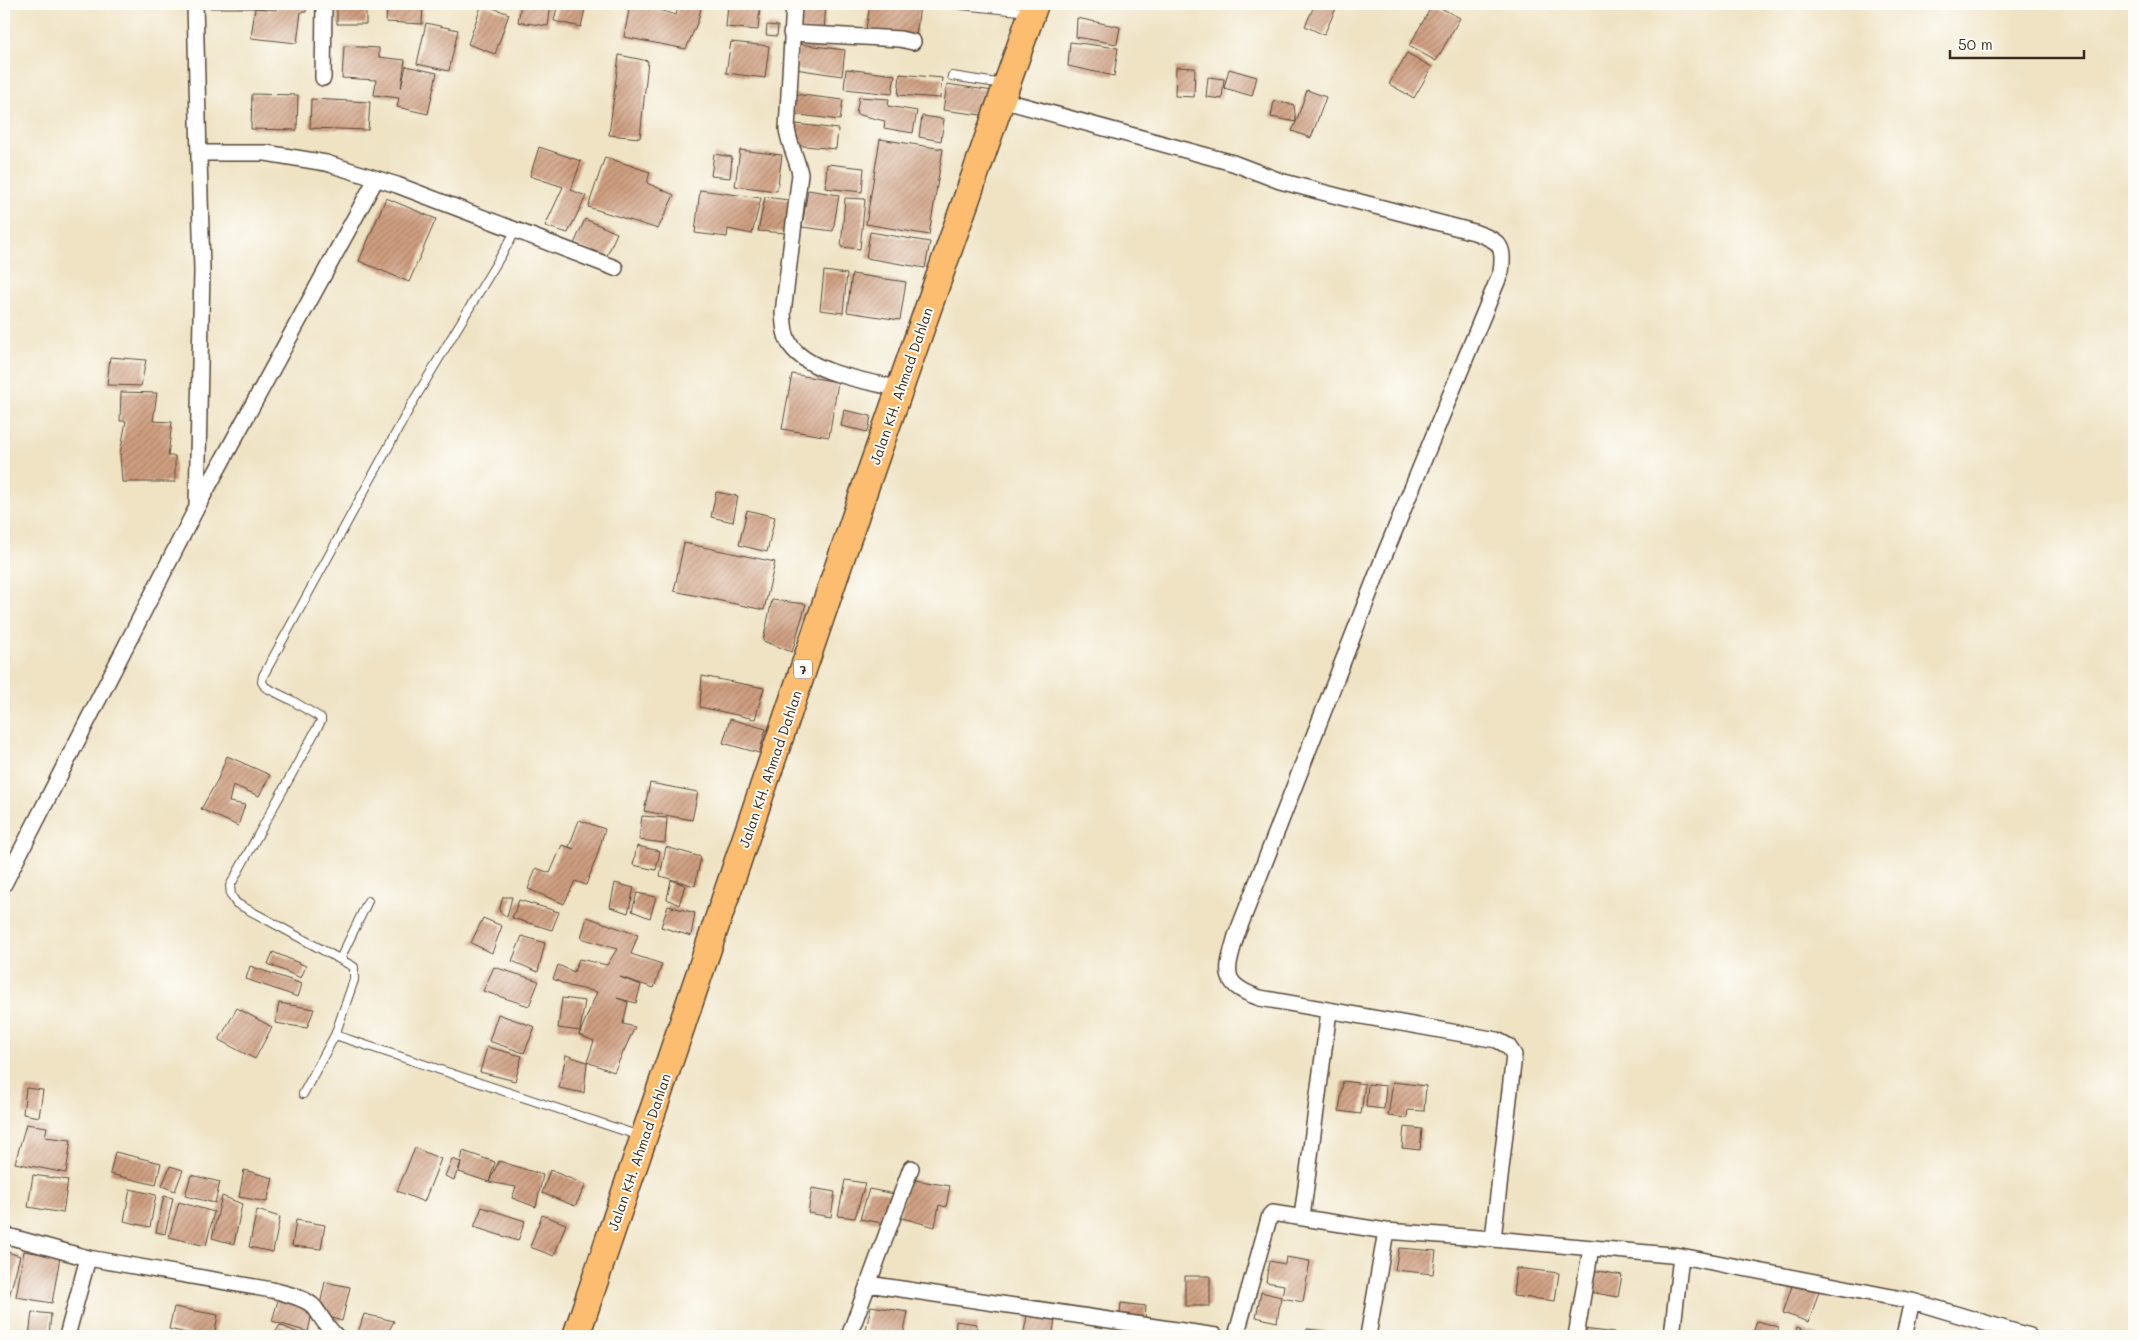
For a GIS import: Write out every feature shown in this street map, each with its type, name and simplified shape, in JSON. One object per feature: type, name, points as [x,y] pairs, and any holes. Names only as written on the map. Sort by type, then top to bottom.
[{"type":"highway","name":"Jalan KH. Ahmad Dahlan","points":[[576,1336],[900,389],[1034,8]]},
{"type":"street","points":[[195,4],[202,271],[197,507]]},
{"type":"street","points":[[323,78],[324,4]]},
{"type":"street","points":[[794,4],[787,128],[788,140],[798,160],[800,174],[784,313],[785,333],[790,345],[801,357],[825,370],[900,389]]},
{"type":"street","points":[[791,33],[900,39],[913,42]]},
{"type":"street","points":[[1004,93],[1233,163],[1280,181],[1474,232],[1497,242],[1502,248],[1502,272],[1379,570],[1248,904],[1230,957],[1228,970],[1235,987],[1260,998],[1497,1040],[1512,1049],[1514,1055],[1513,1067],[1493,1239]]},
{"type":"street","points":[[199,153],[266,152],[326,163],[376,178],[517,229],[615,268]]},
{"type":"street","points":[[4,884],[197,507],[376,178]]},
{"type":"street","points":[[1302,1217],[1330,1011]]},
{"type":"street","points":[[849,1336],[912,1168]]},
{"type":"street","points":[[1236,1336],[1270,1215],[1276,1212],[1386,1231],[1681,1256],[1912,1301],[2029,1336]]},
{"type":"street","points":[[1368,1336],[1386,1231]]},
{"type":"street","points":[[4,1235],[88,1258],[272,1290],[294,1296],[314,1307],[336,1336]]},
{"type":"street","points":[[1576,1336],[1591,1248]]},
{"type":"street","points":[[1672,1336],[1681,1256]]},
{"type":"street","points":[[67,1336],[88,1258]]},
{"type":"street","points":[[868,1284],[1216,1336]]},
{"type":"street","points":[[1904,1336],[1912,1301]]},
{"type":"lane","points":[[961,5],[1034,8]]},
{"type":"lane","points":[[952,76],[1004,93]]},
{"type":"lane","points":[[303,1094],[335,1035],[355,974],[354,968],[340,959],[236,903],[231,895],[230,886],[322,721],[321,718],[299,704],[265,687],[262,682],[263,676],[414,400],[517,229]]},
{"type":"lane","points":[[340,959],[368,902]]},
{"type":"lane","points":[[335,1035],[644,1137]]},
{"type":"building","points":[[210,4],[267,4],[267,8],[210,8]]},
{"type":"building","points":[[276,4],[307,4],[306,12],[301,12],[297,43],[251,38],[255,8],[276,10]]},
{"type":"building","points":[[387,4],[423,4],[422,24],[386,22]]},
{"type":"building","points":[[482,4],[509,14],[495,54],[468,44]]},
{"type":"building","points":[[521,4],[551,4],[548,26],[518,22]]},
{"type":"building","points":[[558,4],[586,4],[581,27],[554,21]]},
{"type":"building","points":[[630,4],[657,4],[656,9],[676,15],[679,4],[702,4],[698,21],[686,49],[624,37]]},
{"type":"building","points":[[728,4],[760,7],[758,30],[726,27]]},
{"type":"building","points":[[797,4],[826,4],[824,31],[795,29]]},
{"type":"building","points":[[870,4],[920,5],[916,37],[866,29]]},
{"type":"building","points":[[1315,4],[1338,4],[1324,35],[1305,26]]},
{"type":"building","points":[[1433,4],[1460,18],[1436,61],[1409,46]]},
{"type":"building","points":[[337,6],[366,6],[366,24],[337,24]]},
{"type":"building","points":[[1077,18],[1120,27],[1117,44],[1076,37]]},
{"type":"building","points":[[426,23],[458,30],[449,71],[417,64]]},
{"type":"building","points":[[767,25],[778,26],[777,36],[766,35]]},
{"type":"building","points":[[731,42],[769,46],[765,78],[726,73]]},
{"type":"building","points":[[1070,42],[1118,48],[1114,76],[1068,66]]},
{"type":"building","points":[[799,44],[845,50],[842,76],[795,69]]},
{"type":"building","points":[[344,46],[379,48],[379,57],[405,60],[401,88],[406,66],[437,73],[428,114],[397,107],[399,98],[374,95],[376,80],[342,78]]},
{"type":"building","points":[[1407,53],[1432,67],[1414,98],[1389,84]]},
{"type":"building","points":[[619,55],[648,61],[640,138],[609,135]]},
{"type":"building","points":[[1176,67],[1195,68],[1194,97],[1175,96]]},
{"type":"building","points":[[846,69],[895,75],[892,94],[844,89]]},
{"type":"building","points":[[1229,69],[1257,77],[1252,96],[1224,88]]},
{"type":"building","points":[[900,74],[942,78],[940,98],[898,95]]},
{"type":"building","points":[[1208,77],[1224,79],[1222,99],[1206,97]]},
{"type":"building","points":[[947,84],[993,91],[989,116],[943,110]]},
{"type":"building","points":[[1307,90],[1326,97],[1311,138],[1292,131]]},
{"type":"building","points":[[252,94],[298,95],[297,130],[251,129]]},
{"type":"building","points":[[794,94],[843,100],[840,120],[792,114]]},
{"type":"building","points":[[859,97],[889,99],[888,106],[917,111],[913,133],[884,128],[885,121],[856,114]]},
{"type":"building","points":[[311,99],[370,102],[368,130],[310,128]]},
{"type":"building","points":[[1274,101],[1294,105],[1296,122],[1271,117]]},
{"type":"building","points":[[922,116],[944,119],[941,141],[919,137]]},
{"type":"building","points":[[796,124],[838,129],[836,149],[794,145]]},
{"type":"building","points":[[880,139],[943,149],[929,235],[866,224]]},
{"type":"building","points":[[539,147],[581,161],[571,190],[586,196],[568,233],[545,226],[563,187],[530,176]]},
{"type":"building","points":[[740,150],[782,155],[777,191],[735,186]]},
{"type":"building","points":[[714,154],[732,157],[730,178],[711,176]]},
{"type":"building","points":[[605,157],[650,172],[647,183],[674,195],[658,229],[588,207]]},
{"type":"building","points":[[827,164],[864,168],[862,192],[825,188]]},
{"type":"building","points":[[700,190],[761,198],[752,234],[728,229],[727,237],[695,233]]},
{"type":"building","points":[[808,190],[839,195],[833,231],[802,227]]},
{"type":"building","points":[[765,197],[796,201],[787,233],[758,231]]},
{"type":"building","points":[[386,198],[436,219],[409,282],[359,261]]},
{"type":"building","points":[[845,198],[865,199],[860,249],[841,247]]},
{"type":"building","points":[[585,219],[617,233],[606,258],[574,244]]},
{"type":"building","points":[[870,232],[930,242],[925,268],[866,258]]},
{"type":"building","points":[[824,271],[847,274],[843,313],[820,310]]},
{"type":"building","points":[[852,274],[906,282],[900,320],[847,312]]},
{"type":"building","points":[[110,357],[146,360],[141,386],[107,385]]},
{"type":"building","points":[[792,374],[838,382],[829,437],[782,429]]},
{"type":"building","points":[[121,392],[157,393],[153,421],[172,422],[168,456],[175,456],[175,482],[122,482],[120,454],[126,421],[120,421]]},
{"type":"building","points":[[844,410],[871,416],[868,432],[841,426]]},
{"type":"building","points":[[716,492],[738,496],[733,522],[711,517]]},
{"type":"building","points":[[747,510],[775,517],[767,552],[739,545]]},
{"type":"building","points":[[684,543],[775,562],[764,610],[674,591]]},
{"type":"building","points":[[772,600],[806,604],[792,652],[763,641]]},
{"type":"building","points":[[702,676],[764,688],[755,719],[700,707]]},
{"type":"building","points":[[730,719],[766,729],[759,753],[723,743]]},
{"type":"building","points":[[227,756],[270,775],[259,796],[233,785],[229,802],[245,805],[238,826],[201,809],[218,779]]},
{"type":"building","points":[[650,783],[698,792],[692,820],[644,811]]},
{"type":"building","points":[[642,816],[667,818],[665,843],[639,840]]},
{"type":"building","points":[[579,820],[605,829],[586,885],[575,881],[564,904],[528,889],[536,868],[550,873],[562,845],[574,849],[569,847]]},
{"type":"building","points":[[637,846],[660,851],[656,870],[633,865]]},
{"type":"building","points":[[666,847],[701,857],[695,886],[660,876]]},
{"type":"building","points":[[671,880],[685,885],[679,905],[667,899]]},
{"type":"building","points":[[615,883],[634,888],[628,913],[610,907]]},
{"type":"building","points":[[637,893],[656,897],[650,918],[632,911]]},
{"type":"building","points":[[503,897],[512,897],[507,917],[499,911]]},
{"type":"building","points":[[519,900],[559,912],[552,930],[512,918]]},
{"type":"building","points":[[668,906],[695,913],[691,936],[661,927]]},
{"type":"building","points":[[587,917],[638,935],[631,954],[662,964],[654,988],[620,977],[641,985],[636,1003],[617,998],[628,1002],[623,1024],[635,1027],[614,1072],[587,1062],[594,1041],[579,1035],[597,992],[569,986],[553,979],[558,965],[574,972],[579,959],[607,965],[617,949],[581,938]]},
{"type":"building","points":[[483,918],[502,926],[492,953],[471,943]]},
{"type":"building","points":[[522,936],[545,943],[538,972],[512,961]]},
{"type":"building","points":[[273,952],[306,966],[301,978],[268,964]]},
{"type":"building","points":[[250,966],[302,984],[298,997],[246,979]]},
{"type":"building","points":[[494,967],[539,981],[529,1006],[483,991]]},
{"type":"building","points":[[562,998],[585,1001],[580,1031],[558,1028]]},
{"type":"building","points":[[279,1003],[314,1009],[307,1028],[275,1023]]},
{"type":"building","points":[[237,1008],[272,1027],[255,1059],[219,1040]]},
{"type":"building","points":[[498,1014],[535,1027],[524,1053],[489,1041]]},
{"type":"building","points":[[487,1047],[522,1056],[515,1081],[480,1072]]},
{"type":"building","points":[[566,1055],[587,1062],[584,1093],[559,1088]]},
{"type":"building","points":[[1343,1081],[1365,1084],[1361,1114],[1339,1111]]},
{"type":"building","points":[[1393,1082],[1426,1086],[1424,1111],[1408,1110],[1407,1118],[1388,1116]]},
{"type":"building","points":[[1368,1084],[1386,1086],[1384,1109],[1366,1107]]},
{"type":"building","points":[[26,1088],[43,1090],[39,1117],[23,1114]]},
{"type":"building","points":[[26,1124],[47,1127],[45,1137],[71,1140],[66,1173],[15,1163]]},
{"type":"building","points":[[1404,1127],[1422,1129],[1420,1150],[1402,1148]]},
{"type":"building","points":[[415,1148],[441,1159],[424,1202],[397,1191]]},
{"type":"building","points":[[463,1151],[495,1162],[489,1182],[459,1172]]},
{"type":"building","points":[[115,1152],[161,1163],[156,1185],[110,1174]]},
{"type":"building","points":[[452,1159],[461,1162],[454,1180],[445,1176]]},
{"type":"building","points":[[499,1161],[543,1175],[536,1207],[512,1198],[516,1187],[489,1182]]},
{"type":"building","points":[[170,1166],[183,1170],[175,1191],[162,1186]]},
{"type":"building","points":[[244,1170],[273,1178],[267,1202],[239,1197]]},
{"type":"building","points":[[550,1170],[586,1185],[575,1206],[542,1193]]},
{"type":"building","points":[[33,1175],[68,1180],[63,1213],[28,1207]]},
{"type":"building","points":[[191,1175],[220,1182],[215,1203],[185,1196]]},
{"type":"building","points":[[909,1179],[950,1186],[946,1207],[939,1205],[935,1227],[899,1217]]},
{"type":"building","points":[[845,1180],[865,1183],[855,1218],[838,1216]]},
{"type":"building","points":[[812,1188],[835,1192],[831,1217],[808,1213]]},
{"type":"building","points":[[130,1189],[156,1195],[150,1227],[124,1221]]},
{"type":"building","points":[[869,1189],[900,1195],[888,1224],[860,1219]]},
{"type":"building","points":[[164,1196],[173,1198],[165,1234],[156,1232]]},
{"type":"building","points":[[222,1196],[242,1204],[234,1244],[212,1238]]},
{"type":"building","points":[[179,1202],[214,1212],[206,1246],[169,1237]]},
{"type":"building","points":[[482,1207],[525,1221],[518,1241],[474,1227]]},
{"type":"building","points":[[257,1210],[280,1217],[273,1252],[249,1247]]},
{"type":"building","points":[[542,1215],[566,1224],[554,1256],[530,1247]]},
{"type":"building","points":[[296,1220],[325,1225],[321,1249],[292,1246]]},
{"type":"building","points":[[1399,1248],[1436,1251],[1433,1274],[1395,1270]]},
{"type":"building","points":[[4,1251],[20,1256],[9,1297],[4,1296]]},
{"type":"building","points":[[24,1251],[60,1257],[52,1303],[16,1297]]},
{"type":"building","points":[[1286,1257],[1310,1261],[1303,1302],[1282,1298],[1284,1285],[1266,1282],[1269,1261],[1285,1264]]},
{"type":"building","points":[[1516,1268],[1559,1273],[1555,1301],[1513,1296]]},
{"type":"building","points":[[1592,1270],[1622,1275],[1618,1297],[1589,1292]]},
{"type":"building","points":[[1185,1276],[1210,1276],[1210,1306],[1185,1306]]},
{"type":"building","points":[[325,1282],[350,1287],[342,1321],[318,1314]]},
{"type":"building","points":[[1793,1283],[1819,1291],[1809,1322],[1783,1313]]},
{"type":"building","points":[[1261,1292],[1281,1297],[1277,1322],[1256,1317]]},
{"type":"building","points":[[279,1297],[313,1308],[308,1332],[272,1321]]},
{"type":"building","points":[[1121,1303],[1146,1306],[1145,1319],[1120,1317]]},
{"type":"building","points":[[871,1306],[908,1312],[903,1336],[866,1330]]},
{"type":"building","points":[[174,1307],[218,1315],[214,1336],[199,1336],[169,1329]]},
{"type":"building","points":[[32,1312],[51,1314],[49,1336],[29,1336]]},
{"type":"building","points":[[364,1314],[394,1321],[386,1336],[357,1336]]},
{"type":"building","points":[[1027,1316],[1055,1320],[1052,1336],[1023,1336]]},
{"type":"building","points":[[956,1321],[977,1324],[976,1336],[955,1336]]},
{"type":"building","points":[[1757,1321],[1779,1327],[1776,1336],[1752,1336]]},
{"type":"building","points":[[280,1325],[303,1335],[273,1336]]},
{"type":"building","points":[[1797,1327],[1820,1336],[1795,1336]]},
{"type":"building","points":[[1307,1329],[1341,1333],[1340,1336],[1306,1336]]},
{"type":"building","points":[[1584,1329],[1614,1333],[1613,1336],[1583,1336]]}]
